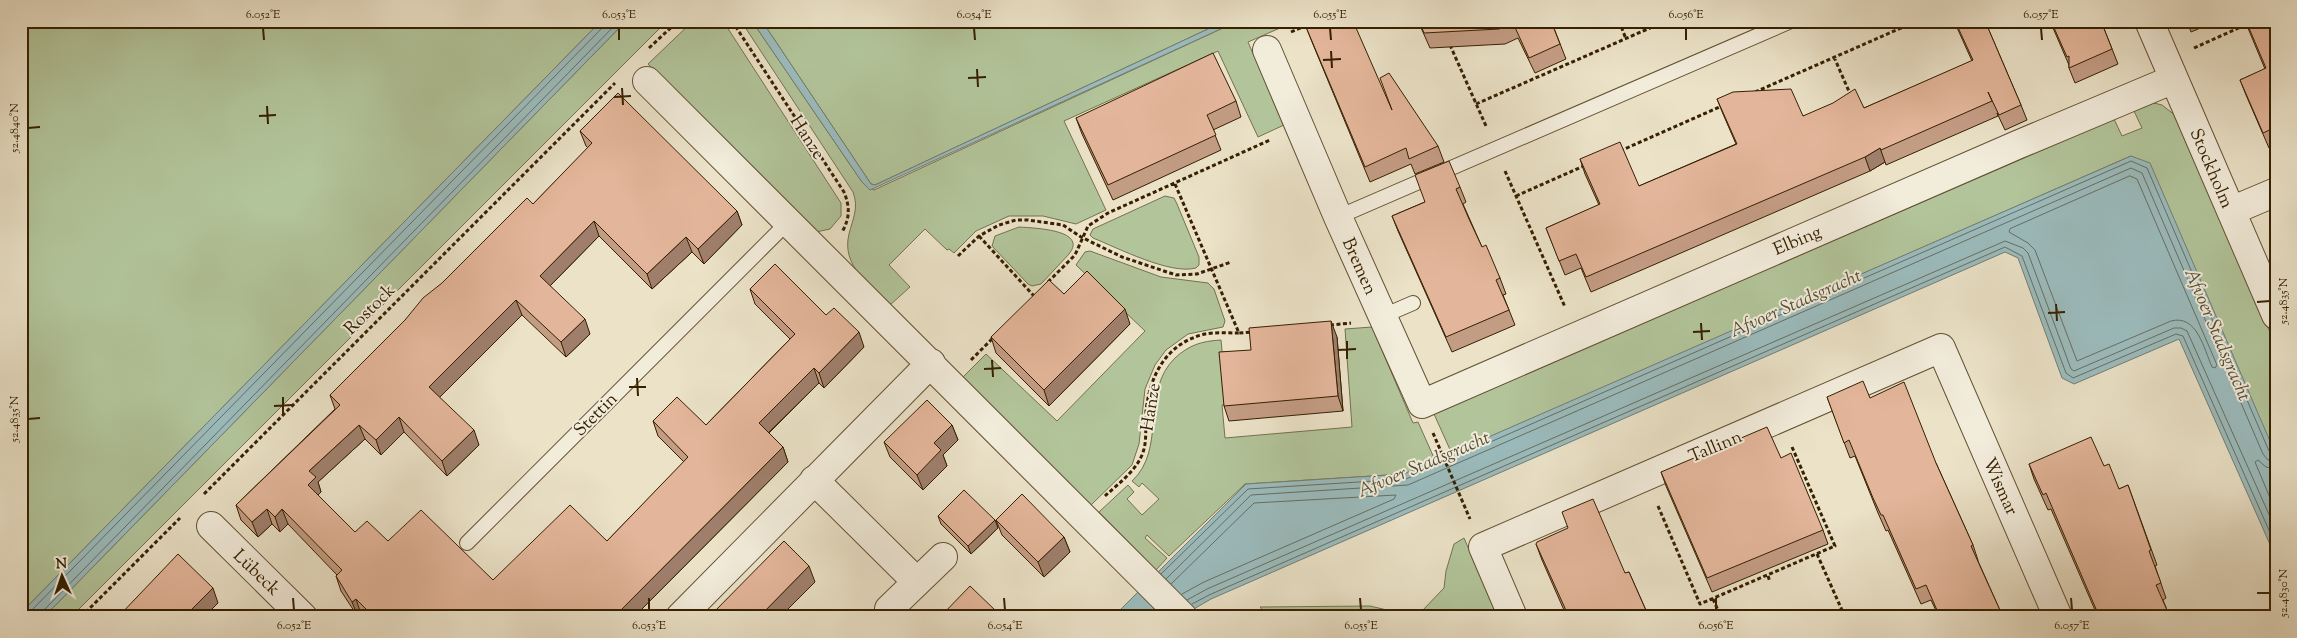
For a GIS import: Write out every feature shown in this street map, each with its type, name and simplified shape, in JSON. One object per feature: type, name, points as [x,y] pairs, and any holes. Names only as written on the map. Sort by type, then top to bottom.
[{"type":"street","name":"Stockholm","points":[[2149,21],[2276,315]]},
{"type":"street","name":"Bremen","points":[[1267,50],[1338,218],[1372,320],[1426,415]]},
{"type":"street","name":"Elbing","points":[[1426,415],[2017,145],[2170,70]]},
{"type":"street","points":[[647,81],[1183,617]]},
{"type":"street","points":[[2231,212],[2276,192]]},
{"type":"street","name":"Tallinn","points":[[1478,536],[1941,348],[1944,355]]},
{"type":"street","name":"Wismar","points":[[1944,355],[2058,617]]},
{"type":"street","points":[[680,617],[931,363]]},
{"type":"street","points":[[814,480],[918,582]]},
{"type":"street","name":"Lübeck","points":[[211,526],[303,617]]},
{"type":"street","points":[[1478,536],[1513,617]]},
{"type":"street","points":[[889,609],[943,557]]},
{"type":"lane","points":[[1338,218],[1792,21]]},
{"type":"lane","name":"Stettin","points":[[467,543],[788,222]]},
{"type":"lane","points":[[1372,320],[1413,303]]},
{"type":"path","points":[[644,54],[678,21]]},
{"type":"path","name":"Hanze","points":[[732,21],[838,184],[848,203],[847,223],[822,254]]},
{"type":"path","points":[[1619,21],[1626,39]]},
{"type":"path","points":[[1476,104],[1666,21]]},
{"type":"path","points":[[1752,93],[1917,21]]},
{"type":"path","points":[[2170,70],[2254,21]]},
{"type":"path","points":[[1447,39],[1487,129]]},
{"type":"path","points":[[1834,58],[1852,98]]},
{"type":"path","name":"Rostock","points":[[198,500],[618,79]]},
{"type":"path","points":[[1616,152],[1725,105]]},
{"type":"path","points":[[1046,285],[1075,255],[1088,226],[1108,213],[1300,126]]},
{"type":"path","points":[[1516,196],[1589,164]]},
{"type":"path","points":[[1505,170],[1568,314]]},
{"type":"path","points":[[1175,184],[1239,333],[1258,331]]},
{"type":"path","points":[[958,256],[979,236],[999,225],[1016,220],[1028,220],[1063,226],[1122,257],[1176,275],[1196,274],[1231,262]]},
{"type":"path","points":[[979,236],[1034,296]]},
{"type":"path","points":[[1028,303],[1040,291]]},
{"type":"path","name":"Bremen","points":[[1323,326],[1372,320]]},
{"type":"path","name":"Hanze","points":[[1084,517],[1135,468],[1144,450],[1150,388],[1161,363],[1174,348],[1185,341],[1206,334],[1239,333]]},
{"type":"path","points":[[950,382],[995,336]]},
{"type":"path","points":[[1426,415],[1478,536]]},
{"type":"path","points":[[1656,500],[1700,604],[1768,576],[1835,546],[1790,442]]},
{"type":"path","points":[[81,617],[185,513]]},
{"type":"path","points":[[1817,554],[1845,617]]},
{"type":"path","points":[[1768,576],[1770,582]]},
{"type":"path","points":[[1713,599],[1721,617]]},
{"type":"green space","points":[[21,21],[601,21],[21,613]]},
{"type":"green space","points":[[626,21],[667,21],[71,617],[44,617]]},
{"type":"green space","points":[[693,21],[723,21],[841,203],[841,216],[830,229],[816,232],[648,64]]},
{"type":"green space","points":[[741,21],[752,21],[862,182],[874,190],[1238,21],[1296,21],[1248,42],[1284,125],[1258,137],[1218,51],[1064,121],[1106,210],[1076,224],[1043,216],[1009,216],[976,231],[954,253],[949,249],[947,250],[925,229],[889,265],[910,287],[890,305],[859,274],[849,256],[849,234],[855,208],[853,192]]},
{"type":"green space","points":[[762,21],[1225,21],[875,185],[871,184]]},
{"type":"green space","points":[[2154,103],[2162,105],[2176,116],[2276,346],[2276,455],[2131,156],[1452,454],[1434,414],[2114,119],[2122,136],[2142,128],[2134,111]]},
{"type":"green space","points":[[1165,196],[1174,198],[1177,204],[1199,257],[1199,265],[1196,268],[1172,268],[1159,264],[1116,248],[1090,235],[1093,229]]},
{"type":"green space","points":[[1019,227],[1045,229],[1065,235],[1071,239],[1073,246],[1069,254],[1041,284],[1032,286],[1028,284],[992,246],[995,236]]},
{"type":"green space","points":[[1090,251],[1161,277],[1208,283],[1214,289],[1225,321],[1223,327],[1188,334],[1166,350],[1155,365],[1145,389],[1139,444],[1132,465],[1091,505],[963,377],[986,354],[1057,421],[1145,331],[1076,265],[1085,252]]},
{"type":"green space","points":[[1372,327],[1413,423],[1418,422],[1435,460],[1404,474],[1245,484],[1169,556],[1147,535],[1145,538],[1167,558],[1156,570],[1099,512],[1128,485],[1134,492],[1127,499],[1142,515],[1159,499],[1142,483],[1139,487],[1132,481],[1142,468],[1149,453],[1158,387],[1165,372],[1175,358],[1185,350],[1208,341],[1221,340],[1227,403],[1222,405],[1225,438],[1352,427],[1345,329]]},
{"type":"green space","points":[[1464,538],[1498,617],[1268,617],[1260,607],[1370,606],[1408,615],[1421,612],[1444,588],[1446,571],[1454,544]]},
{"type":"water","points":[[601,21],[626,21],[44,617],[21,617],[21,613]]},
{"type":"water","points":[[752,21],[762,21],[871,184],[875,185],[1225,21],[1238,21],[870,190],[862,182]]},
{"type":"water","name":"Afvoer Stadsgracht","points":[[2131,156],[2150,163],[2276,455],[2276,558],[2179,339],[2074,384],[2062,378],[2018,258],[2005,252],[1211,599],[1180,617],[1113,617],[1246,484],[1404,474]]},
{"type":"building","points":[[1319,21],[1353,21],[1392,110],[1380,78],[1389,73],[1438,146],[1409,159],[1406,148],[1365,167],[1306,27]]},
{"type":"building","points":[[1419,21],[1551,21],[1560,44],[1529,58],[1513,23],[1499,29],[1424,33]]},
{"type":"building","points":[[1955,21],[1985,21],[2021,105],[1999,115],[1988,92],[1992,101],[1586,277],[1576,254],[1559,261],[1546,228],[1600,204],[1580,159],[1620,142],[1639,186],[1737,144],[1717,99],[1733,92],[1791,89],[1803,116],[1833,103],[1855,89],[1864,108],[1973,60]]},
{"type":"building","points":[[2051,21],[2101,21],[2112,49],[2069,68],[2069,56],[2067,57]]},
{"type":"building","points":[[2246,21],[2274,21],[2276,26],[2276,127],[2263,133],[2240,80],[2266,68]]},
{"type":"building","points":[[1213,53],[1236,101],[1207,115],[1216,135],[1108,185],[1076,118]]},
{"type":"building","points":[[618,93],[737,211],[698,249],[686,237],[647,274],[594,221],[540,276],[585,319],[561,342],[516,300],[429,387],[474,430],[442,461],[399,417],[376,440],[359,425],[309,471],[316,477],[308,485],[355,532],[367,521],[388,541],[421,510],[493,580],[570,505],[607,541],[688,457],[653,421],[677,397],[706,425],[795,334],[750,289],[775,264],[826,315],[834,308],[859,332],[819,373],[814,368],[759,423],[783,447],[614,617],[374,617],[356,599],[352,602],[336,576],[342,570],[282,509],[275,517],[267,509],[252,522],[236,505],[340,405],[330,395],[405,320],[423,298],[442,283],[527,198],[533,204],[592,143],[580,131]]},
{"type":"building","points":[[1449,161],[1460,187],[1456,189],[1482,247],[1486,245],[1500,278],[1496,280],[1509,310],[1446,337],[1392,216],[1425,202],[1415,175]]},
{"type":"building","points":[[1087,271],[1125,309],[1044,390],[991,337],[1049,280],[1064,294]]},
{"type":"building","points":[[1331,321],[1338,396],[1224,406],[1219,352],[1251,350],[1249,328]]},
{"type":"building","points":[[1863,381],[1870,398],[1904,382],[1936,463],[2003,617],[1940,617],[1926,585],[1916,589],[1883,515],[1881,515],[1873,498],[1849,440],[1844,443],[1827,397]]},
{"type":"building","points":[[927,400],[952,425],[934,443],[941,450],[917,475],[884,442]]},
{"type":"building","points":[[1767,427],[1781,458],[1791,453],[1823,530],[1707,578],[1661,472]]},
{"type":"building","points":[[2091,437],[2104,466],[2109,464],[2119,489],[2128,485],[2161,583],[2156,585],[2170,617],[2095,617],[2093,611],[2096,609],[2046,493],[2043,495],[2029,464]]},
{"type":"building","points":[[964,490],[995,520],[968,546],[938,516]]},
{"type":"building","points":[[1022,494],[1064,537],[1038,562],[996,520]]},
{"type":"building","points":[[1593,499],[1625,573],[1629,572],[1648,615],[1644,617],[1569,617],[1536,544],[1568,528],[1562,512]]},
{"type":"building","points":[[784,541],[809,566],[759,617],[709,617]]},
{"type":"building","points":[[178,554],[213,588],[184,617],[118,617]]},
{"type":"building","points":[[970,586],[996,611],[991,617],[940,617]]}]
